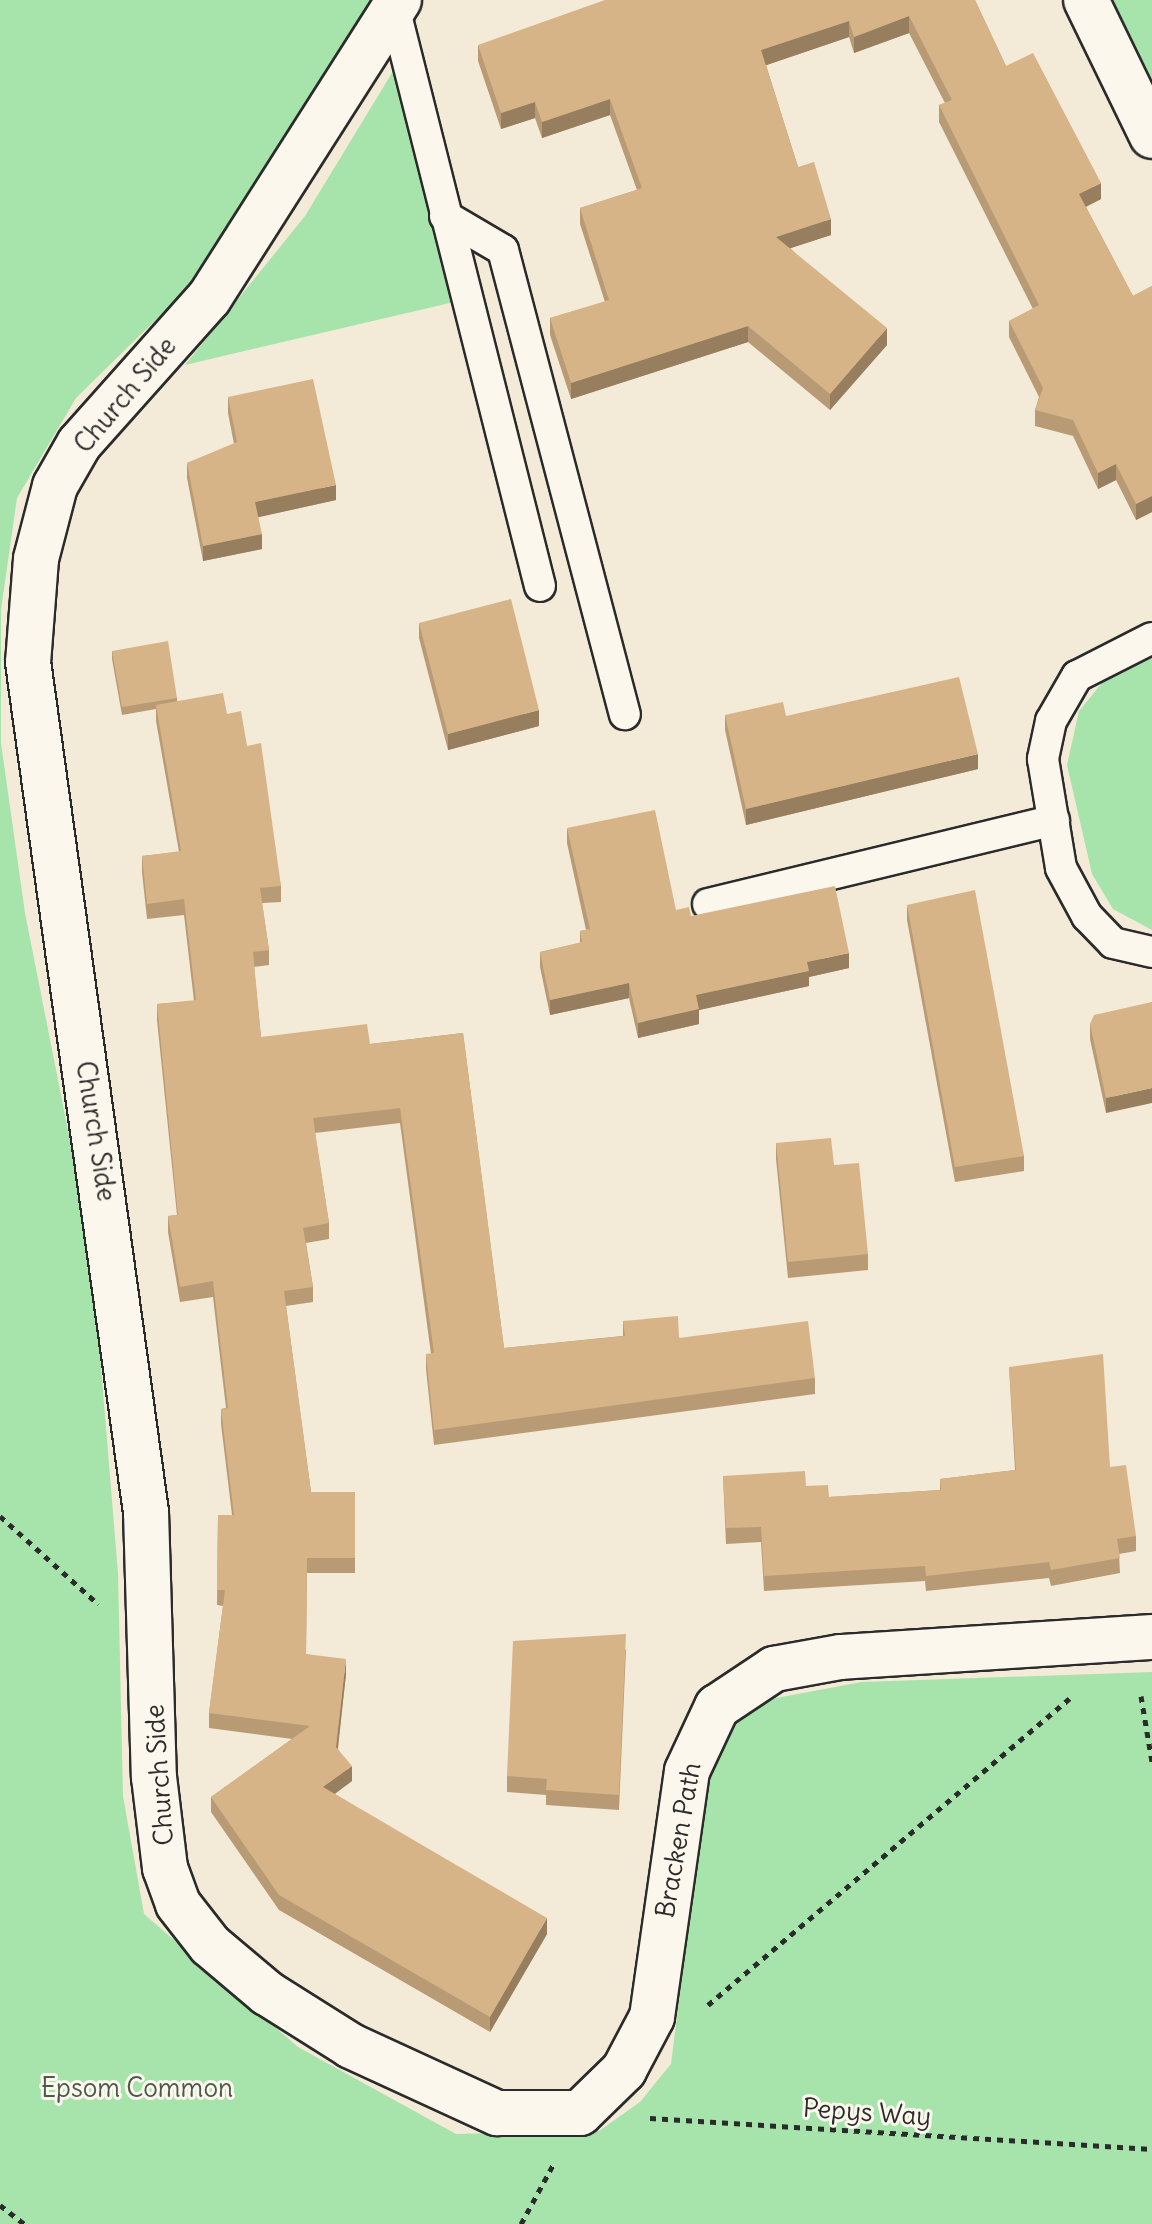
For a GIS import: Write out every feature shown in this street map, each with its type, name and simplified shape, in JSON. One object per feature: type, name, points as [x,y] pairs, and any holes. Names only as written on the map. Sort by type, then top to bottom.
[{"type":"street","points":[[1086,0],[1152,136]]},
{"type":"street","name":"Church Side","points":[[396,3],[225,275],[79,444],[55,486],[36,559],[28,662],[114,1253],[146,1512],[153,1653],[154,1777],[165,1868],[178,1904],[210,1945],[351,2046],[454,2098],[497,2113],[580,2113]]},
{"type":"street","name":"Bracken Path","points":[[580,2113],[624,2070],[652,2017],[687,1771],[717,1707],[774,1669],[841,1657],[1144,1640]]},
{"type":"lane","points":[[396,3],[445,216],[540,586]]},
{"type":"lane","points":[[445,216],[503,250],[625,714]]},
{"type":"lane","points":[[1152,638],[1077,676],[1051,721],[1043,759],[1061,868],[1087,916],[1113,943],[1152,952]]},
{"type":"lane","points":[[708,904],[1054,820]]},
{"type":"path","points":[[0,1516],[153,1653]]},
{"type":"path","points":[[701,2011],[1144,1640]]},
{"type":"path","points":[[1141,1696],[1152,1762]]},
{"type":"path","name":"Pepys Way","points":[[580,2113],[1152,2149]]},
{"type":"path","points":[[0,2205],[24,2224]]},
{"type":"green space","name":"Epsom Common","points":[[0,0],[372,0],[240,222],[187,289],[76,398],[17,498],[1,610],[1,743],[25,913],[91,1247],[118,1573],[123,1796],[144,1914],[298,2047],[456,2134],[599,2131],[640,2102],[671,2064],[701,1827],[714,1762],[737,1718],[776,1698],[862,1682],[1152,1672],[1152,2224],[0,2224]]},
{"type":"green space","points":[[1113,0],[1152,0],[1152,79]]},
{"type":"green space","points":[[398,63],[454,302],[185,365],[305,216]]},
{"type":"green space","points":[[1152,658],[1152,930],[1113,909],[1092,874],[1067,765],[1079,711],[1102,683]]},
{"type":"building","points":[[605,0],[975,0],[1006,66],[1033,53],[1101,183],[1079,194],[1133,296],[1152,286],[1152,496],[1136,504],[1116,464],[1098,473],[1073,420],[1035,410],[1043,388],[1009,321],[1039,305],[939,105],[952,100],[909,16],[854,37],[849,21],[761,50],[798,167],[814,162],[831,219],[776,237],[887,328],[830,394],[748,326],[571,383],[550,318],[609,300],[580,208],[642,188],[610,99],[542,122],[535,102],[501,113],[478,45]]},
{"type":"building","points":[[313,379],[336,485],[255,502],[262,534],[203,546],[187,463],[237,442],[228,397]]},
{"type":"building","points":[[511,599],[539,710],[448,734],[419,623]]},
{"type":"building","points":[[168,641],[177,698],[122,707],[112,651]]},
{"type":"building","points":[[959,677],[978,754],[746,809],[725,715],[783,702],[786,716]]},
{"type":"building","points":[[223,693],[227,714],[241,711],[247,746],[261,743],[281,886],[260,888],[269,950],[253,952],[261,1037],[367,1024],[370,1044],[463,1033],[504,1348],[625,1336],[623,1321],[678,1316],[679,1338],[808,1321],[815,1378],[434,1430],[426,1354],[434,1353],[400,1108],[313,1118],[329,1223],[303,1228],[313,1287],[284,1291],[311,1492],[355,1492],[355,1558],[307,1558],[306,1654],[346,1659],[336,1747],[352,1766],[323,1787],[547,1918],[490,2017],[279,1895],[211,1797],[310,1726],[209,1713],[225,1590],[217,1590],[218,1515],[234,1515],[221,1409],[228,1408],[213,1281],[180,1287],[168,1216],[178,1215],[157,1004],[196,1000],[184,899],[147,904],[142,856],[181,851],[156,705]]},
{"type":"building","points":[[655,810],[676,910],[689,907],[691,916],[835,886],[849,953],[807,962],[809,971],[696,995],[699,1009],[638,1023],[629,983],[550,1000],[540,952],[582,942],[580,931],[590,929],[567,828]]},
{"type":"building","points":[[975,890],[1024,1156],[955,1167],[907,905]]},
{"type":"building","points":[[1152,1002],[1152,1088],[1106,1098],[1090,1024],[1094,1015]]},
{"type":"building","points":[[831,1138],[834,1165],[859,1163],[868,1254],[788,1262],[776,1143]]},
{"type":"building","points":[[1103,1354],[1110,1467],[1126,1465],[1136,1536],[1117,1539],[1120,1558],[1051,1570],[1049,1562],[926,1576],[925,1566],[764,1576],[761,1527],[726,1528],[723,1476],[805,1471],[806,1486],[828,1485],[829,1497],[941,1490],[940,1479],[1016,1470],[1009,1367]]},
{"type":"building","points":[[626,1634],[619,1795],[546,1790],[547,1779],[507,1776],[513,1641]]}]
